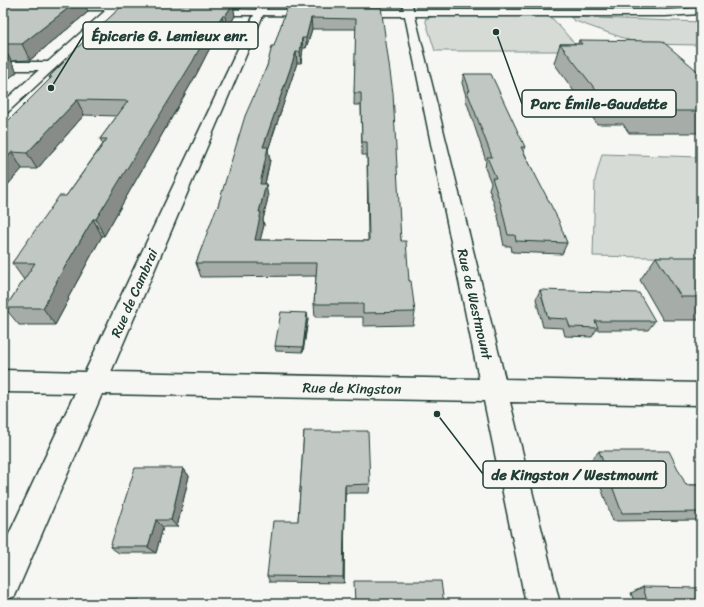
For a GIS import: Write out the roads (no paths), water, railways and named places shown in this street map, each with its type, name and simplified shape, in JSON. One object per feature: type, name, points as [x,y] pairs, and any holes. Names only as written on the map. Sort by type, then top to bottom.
[{"type":"street","points":[[554,3],[560,9],[561,13]]},
{"type":"street","points":[[3,7],[118,9]]},
{"type":"street","points":[[198,12],[262,8],[327,13]]},
{"type":"street","name":"Rue de Cambrai","points":[[3,584],[262,8]]},
{"type":"street","points":[[343,13],[408,8],[561,13],[665,13],[701,11]]},
{"type":"street","name":"Rue de Westmount","points":[[408,8],[544,604]]},
{"type":"street","points":[[3,109],[50,66],[118,9]]},
{"type":"street","points":[[3,66],[50,66]]},
{"type":"street","name":"Rue de Kingston","points":[[3,381],[701,394]]},
{"type":"place","name":"Parc Émile-Gaudette","points":[[496,32]]},
{"type":"place","name":"Épicerie G. Lemieux enr.","points":[[51,88]]},
{"type":"place","name":"de Kingston / Westmount","points":[[437,414]]}]
